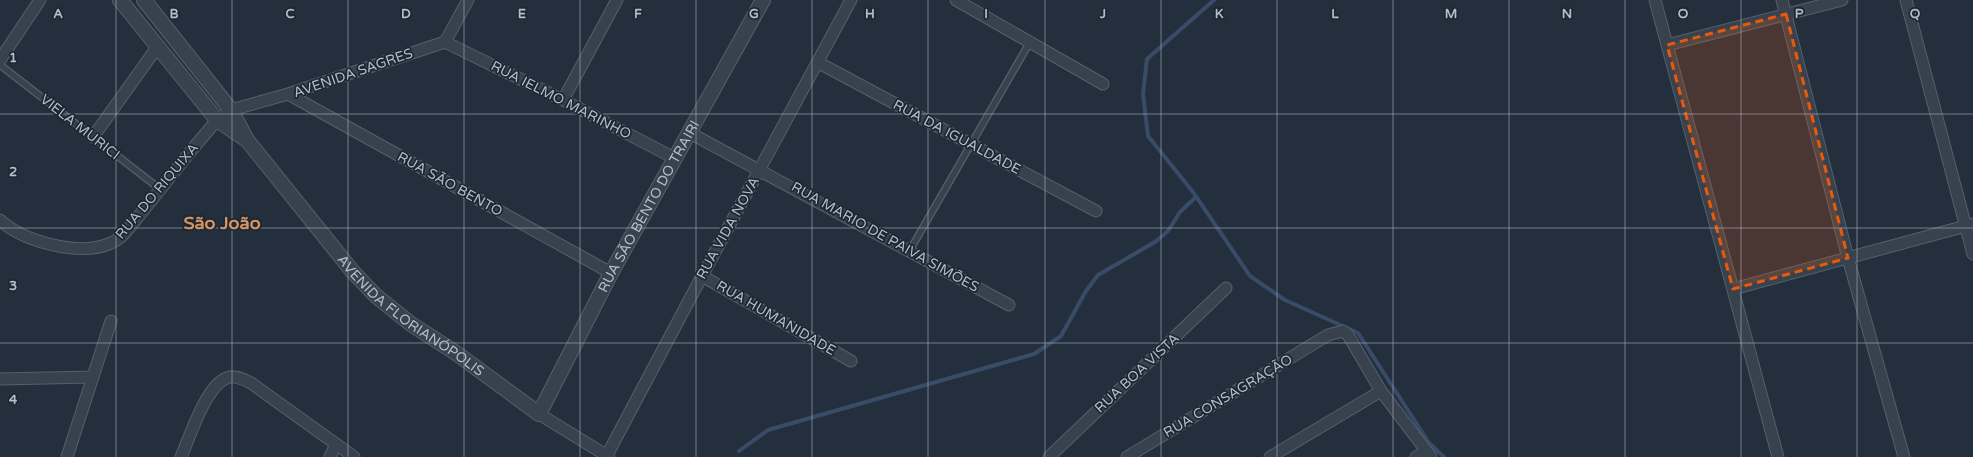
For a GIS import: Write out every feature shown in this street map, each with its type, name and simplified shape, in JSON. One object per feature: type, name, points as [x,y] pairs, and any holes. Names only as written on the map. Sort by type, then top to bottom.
[{"type":"street","points":[[0,60],[40,0]]},
{"type":"street","name":"AVENIDA FLORIANÓPOLIS","points":[[120,0],[217,120],[247,140]]},
{"type":"street","name":"AVENIDA FLORIANÓPOLIS","points":[[144,0],[231,110],[247,140],[353,272],[376,296],[411,324],[456,353],[539,414],[607,457]]},
{"type":"street","points":[[445,42],[468,0]]},
{"type":"street","points":[[563,100],[616,0]]},
{"type":"street","name":"RUA SÃO BENTO DO TRAIRI","points":[[539,414],[612,273],[763,0]]},
{"type":"street","name":"RUA VIDA NOVA","points":[[607,457],[702,276],[819,63],[851,0]]},
{"type":"street","points":[[956,0],[1103,84]]},
{"type":"street","points":[[1655,0],[1778,457]]},
{"type":"street","points":[[1782,0],[1848,258],[1904,457]]},
{"type":"street","points":[[1667,45],[1842,0]]},
{"type":"street","points":[[1906,0],[1969,225],[1973,254]]},
{"type":"street","name":"AVENIDA SAGRES","points":[[217,120],[231,110],[288,94],[445,42]]},
{"type":"street","name":"RUA IELMO MARINHO","points":[[445,42],[563,100],[676,159]]},
{"type":"street","points":[[93,137],[158,46]]},
{"type":"street","name":"RUA DA IGUALDADE","points":[[819,63],[1096,211]]},
{"type":"street","name":"RUA SÃO BENTO","points":[[288,94],[612,273]]},
{"type":"street","name":"RUA DO RIQUIXA","points":[[0,220],[21,234],[46,244],[98,248],[119,239],[217,120]]},
{"type":"street","name":"RUA MARIO DE PAIVA SIMÕES","points":[[690,133],[910,250],[1009,305]]},
{"type":"street","points":[[1733,289],[1969,225]]},
{"type":"street","name":"RUA HUMANIDADE","points":[[702,276],[851,361]]},
{"type":"street","name":"RUA BOA VISTA","points":[[1049,457],[1226,288]]},
{"type":"street","points":[[67,457],[92,376],[112,321]]},
{"type":"street","name":"RUA CONSAGRAÇÃO","points":[[1127,457],[1328,335],[1336,332],[1343,331],[1348,335],[1381,391]]},
{"type":"street","points":[[0,379],[92,376]]},
{"type":"street","points":[[181,457],[210,394],[220,381],[230,377],[242,378],[251,383],[354,457]]},
{"type":"street","points":[[1270,457],[1381,391],[1428,455],[1416,457]]},
{"type":"street","points":[[330,457],[336,444]]},
{"type":"lane","points":[[910,250],[1030,42]]},
{"type":"lane","name":"VIELA MURICI","points":[[0,64],[160,189]]},
{"type":"highlighted area","points":[[1786,14],[1848,258],[1733,289],[1667,45]]},
{"type":"waterway","points":[[1214,0],[1147,59],[1143,94],[1148,136],[1193,192],[1250,276],[1285,300],[1358,333],[1429,443],[1444,457]]},
{"type":"waterway","points":[[739,451],[768,430],[1034,354],[1061,336],[1086,291],[1098,275],[1155,242],[1168,231],[1180,212],[1196,197]]},
{"type":"district","name":"São João","points":[[222,223]]}]
